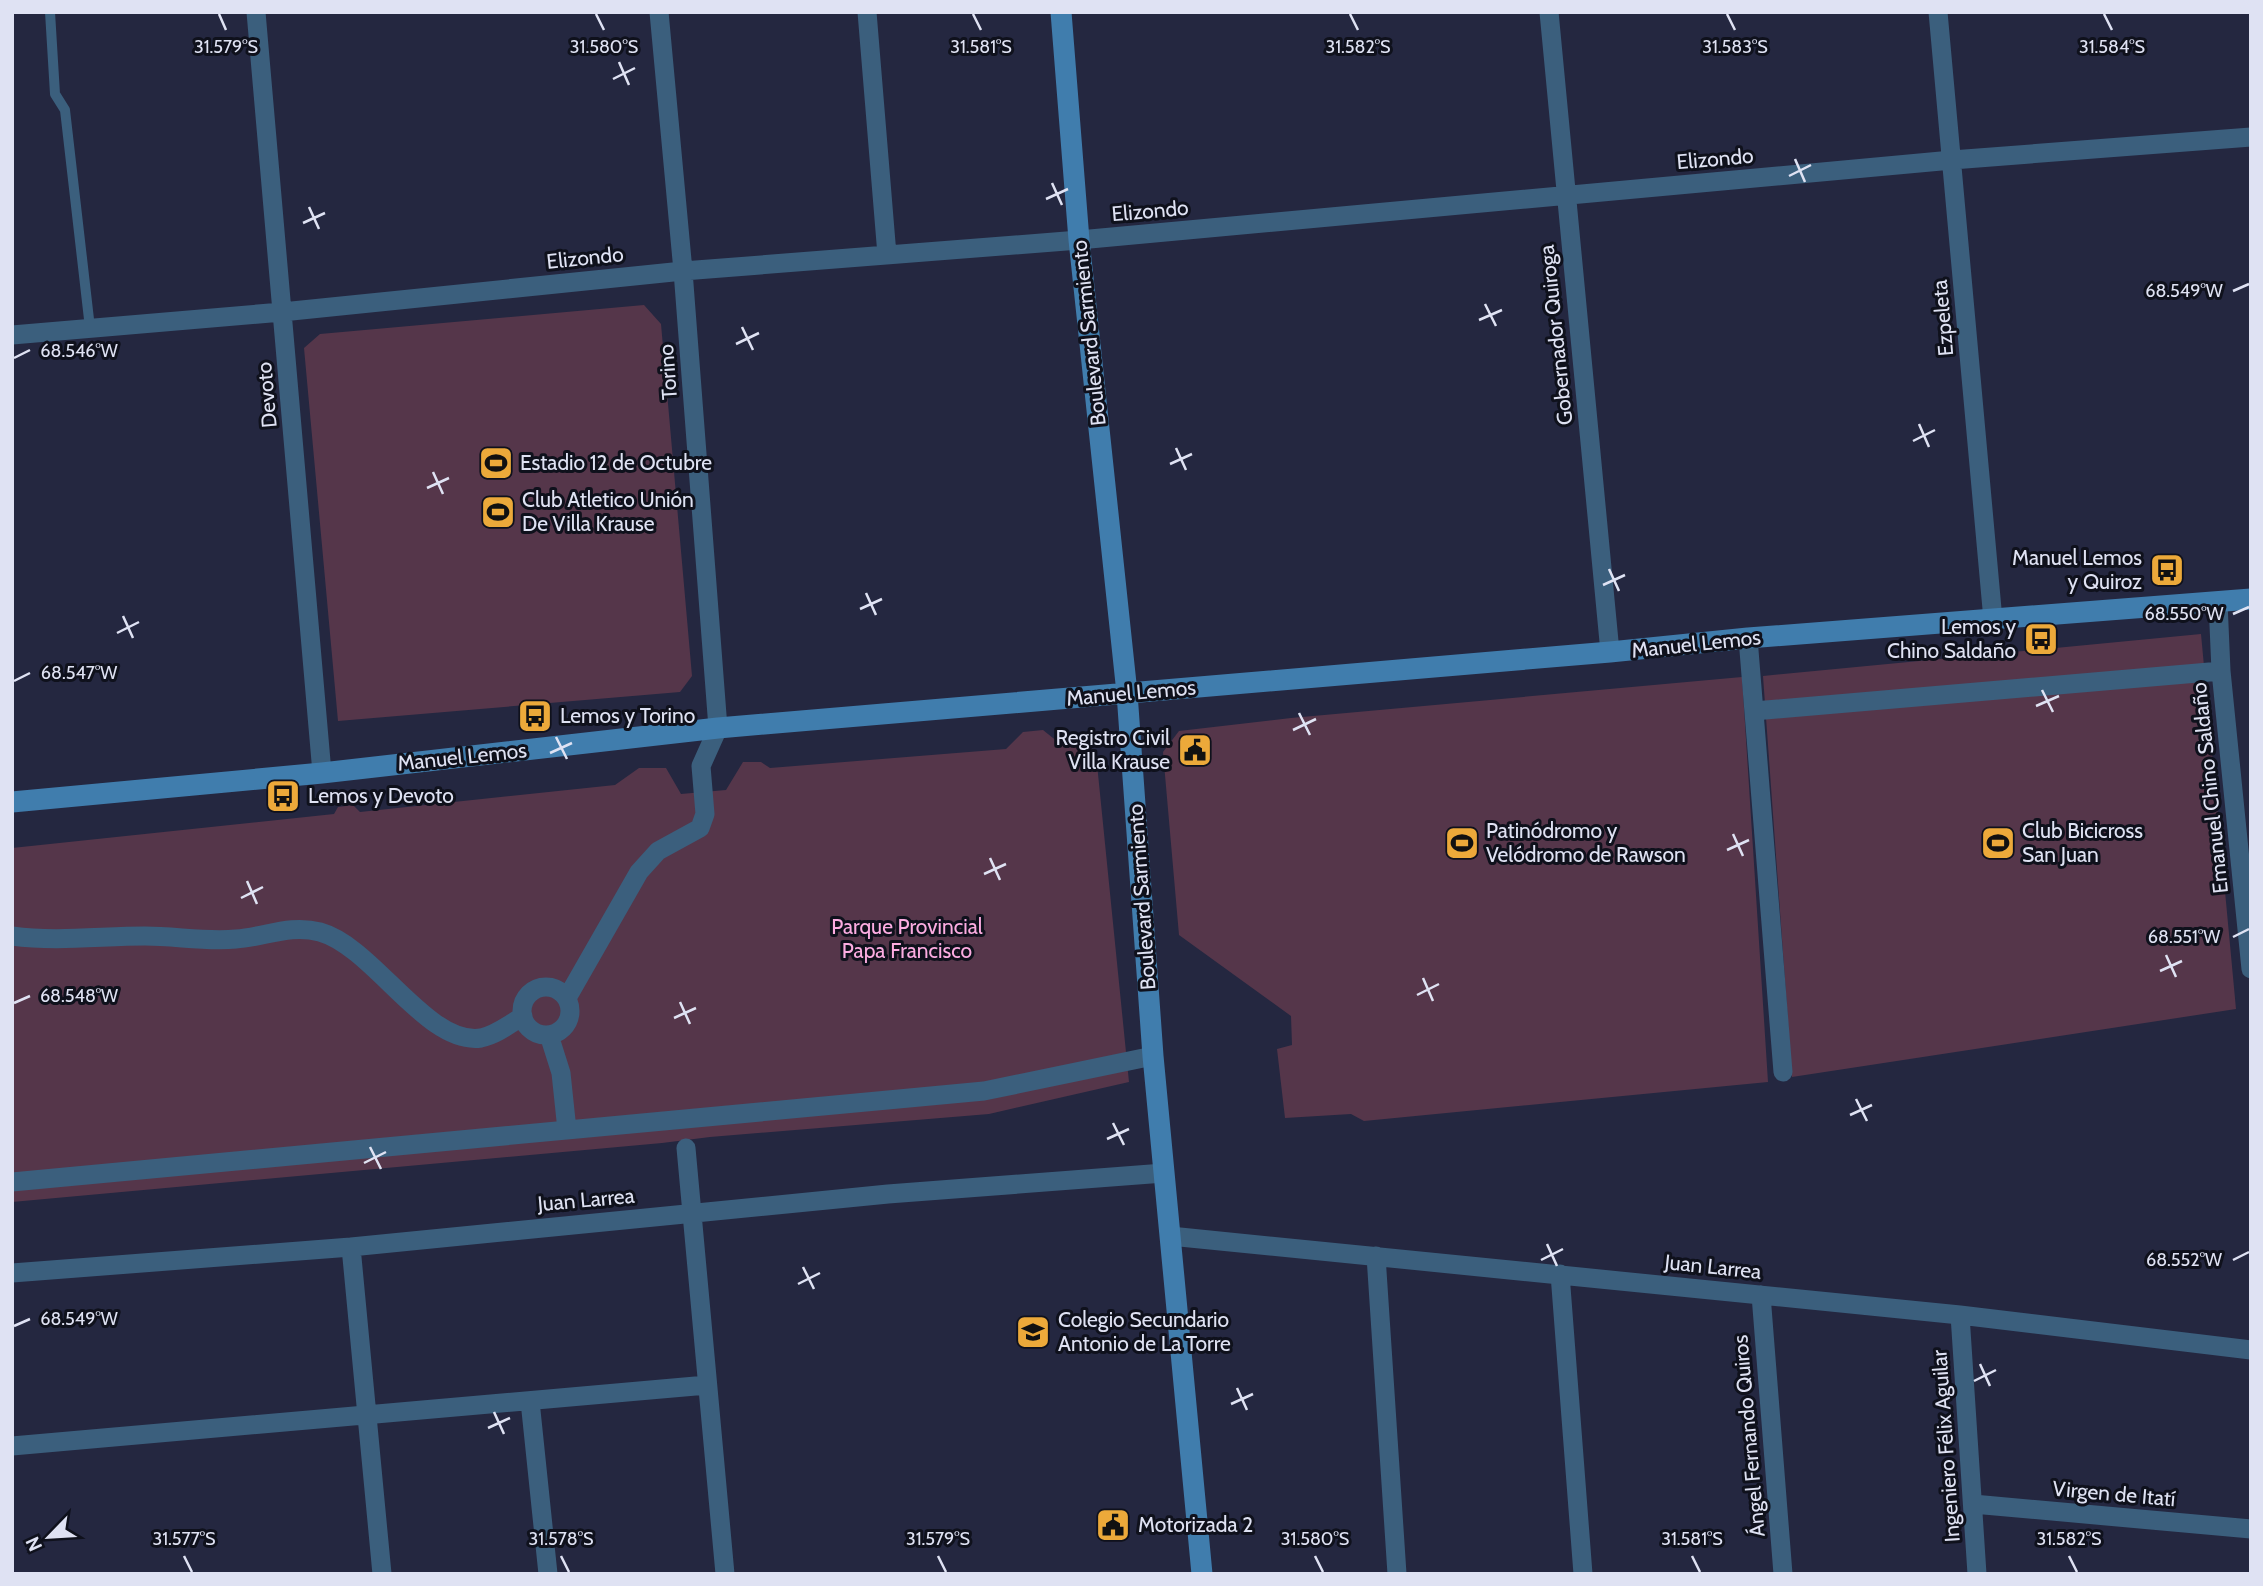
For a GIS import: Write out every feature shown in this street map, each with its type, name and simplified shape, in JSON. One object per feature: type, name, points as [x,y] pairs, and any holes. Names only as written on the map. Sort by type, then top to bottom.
[{"type":"main road","name":"Boulevard Sarmiento","points":[[1061,12],[1079,240],[1127,693],[1153,1056],[1202,1574]]},
{"type":"main road","name":"Manuel Lemos","points":[[12,802],[322,773],[718,728],[1748,638],[2251,599]]},
{"type":"street","name":"Devoto","points":[[256,12],[322,773]]},
{"type":"street","name":"Torino","points":[[659,12],[718,728]]},
{"type":"street","points":[[867,12],[887,255]]},
{"type":"street","name":"Gobernador Quiroga","points":[[1549,12],[1610,652]]},
{"type":"street","name":"Ezpeleta","points":[[1938,12],[1993,620]]},
{"type":"street","name":"Elizondo","points":[[12,335],[282,312],[682,271],[1079,240],[1952,160],[2251,137]]},
{"type":"street","name":"Emanuel Chino Saldaño","points":[[2218,602],[2221,671],[2251,969]]},
{"type":"street","points":[[1748,638],[1783,1072]]},
{"type":"street","points":[[1754,711],[2221,671]]},
{"type":"street","points":[[567,998],[554,988],[538,989],[525,999],[523,1016],[530,1028],[542,1035],[563,1029],[570,1014],[567,998],[639,872],[658,851],[700,828],[705,814],[701,766],[718,728]]},
{"type":"street","points":[[12,936],[150,936],[226,940],[280,930],[320,932],[341,940],[360,954],[424,1014],[457,1035],[483,1038],[523,1016]]},
{"type":"street","points":[[549,1035],[561,1073],[567,1130]]},
{"type":"street","points":[[12,1182],[984,1091],[1153,1056]]},
{"type":"street","points":[[686,1148],[725,1574]]},
{"type":"street","name":"Juan Larrea","points":[[12,1273],[351,1247],[888,1194],[1164,1173]]},
{"type":"street","name":"Juan Larrea","points":[[1170,1236],[1960,1315],[2251,1350]]},
{"type":"street","points":[[351,1247],[382,1574]]},
{"type":"street","points":[[1376,1256],[1397,1574]]},
{"type":"street","points":[[1560,1274],[1583,1574]]},
{"type":"street","name":"Ángel Fernando Quiros","points":[[1761,1295],[1783,1574]]},
{"type":"street","name":"Ingeniero Félix Aguilar","points":[[1960,1315],[1977,1574]]},
{"type":"street","points":[[12,1446],[707,1385]]},
{"type":"street","points":[[530,1401],[548,1574]]},
{"type":"street","name":"Virgen de Itatí","points":[[1973,1504],[2251,1530]]},
{"type":"lane","points":[[50,12],[55,94],[65,110],[90,328]]},
{"type":"green space","name":"Estadio 12 de Octubre","points":[[644,305],[661,324],[692,676],[680,692],[338,721],[304,348],[320,334]]},
{"type":"green space","name":"Club Bicicross San Juan","points":[[2201,634],[2236,1009],[1792,1077],[1763,676]]},
{"type":"green space","name":"Patinódromo y Velódromo de Rawson","points":[[1742,677],[1768,1082],[1364,1121],[1351,1114],[1285,1118],[1277,1049],[1292,1045],[1291,1016],[1179,935],[1163,752],[1179,731],[1291,718]]},
{"type":"green space","name":"Parque Provincial Papa Francisco","points":[[1043,730],[1058,742],[1083,740],[1096,754],[1129,1082],[989,1114],[710,1137],[12,1202],[12,848],[334,814],[338,807],[353,805],[360,812],[615,785],[639,768],[666,768],[681,794],[726,790],[743,762],[761,762],[770,768],[1006,749],[1023,732]]},
{"type":"place","name":"Estadio 12 de Octubre","points":[[496,463]]},
{"type":"place","name":"Club Atletico Unión De Villa Krause","points":[[498,512]]},
{"type":"place","name":"Manuel Lemos y Quiroz","points":[[2167,570]]},
{"type":"place","name":"Lemos y Chino Saldaño","points":[[2041,639]]},
{"type":"place","name":"Lemos y Torino","points":[[535,716]]},
{"type":"place","name":"Registro Civil Villa Krause","points":[[1195,750]]},
{"type":"place","name":"Lemos y Devoto","points":[[283,796]]},
{"type":"place","name":"Patinódromo y Velódromo de Rawson","points":[[1462,843]]},
{"type":"place","name":"Club Bicicross San Juan","points":[[1998,843]]},
{"type":"place","name":"Colegio Secundario Antonio de La Torre","points":[[1033,1332]]},
{"type":"place","name":"Motorizada 2","points":[[1113,1525]]}]
